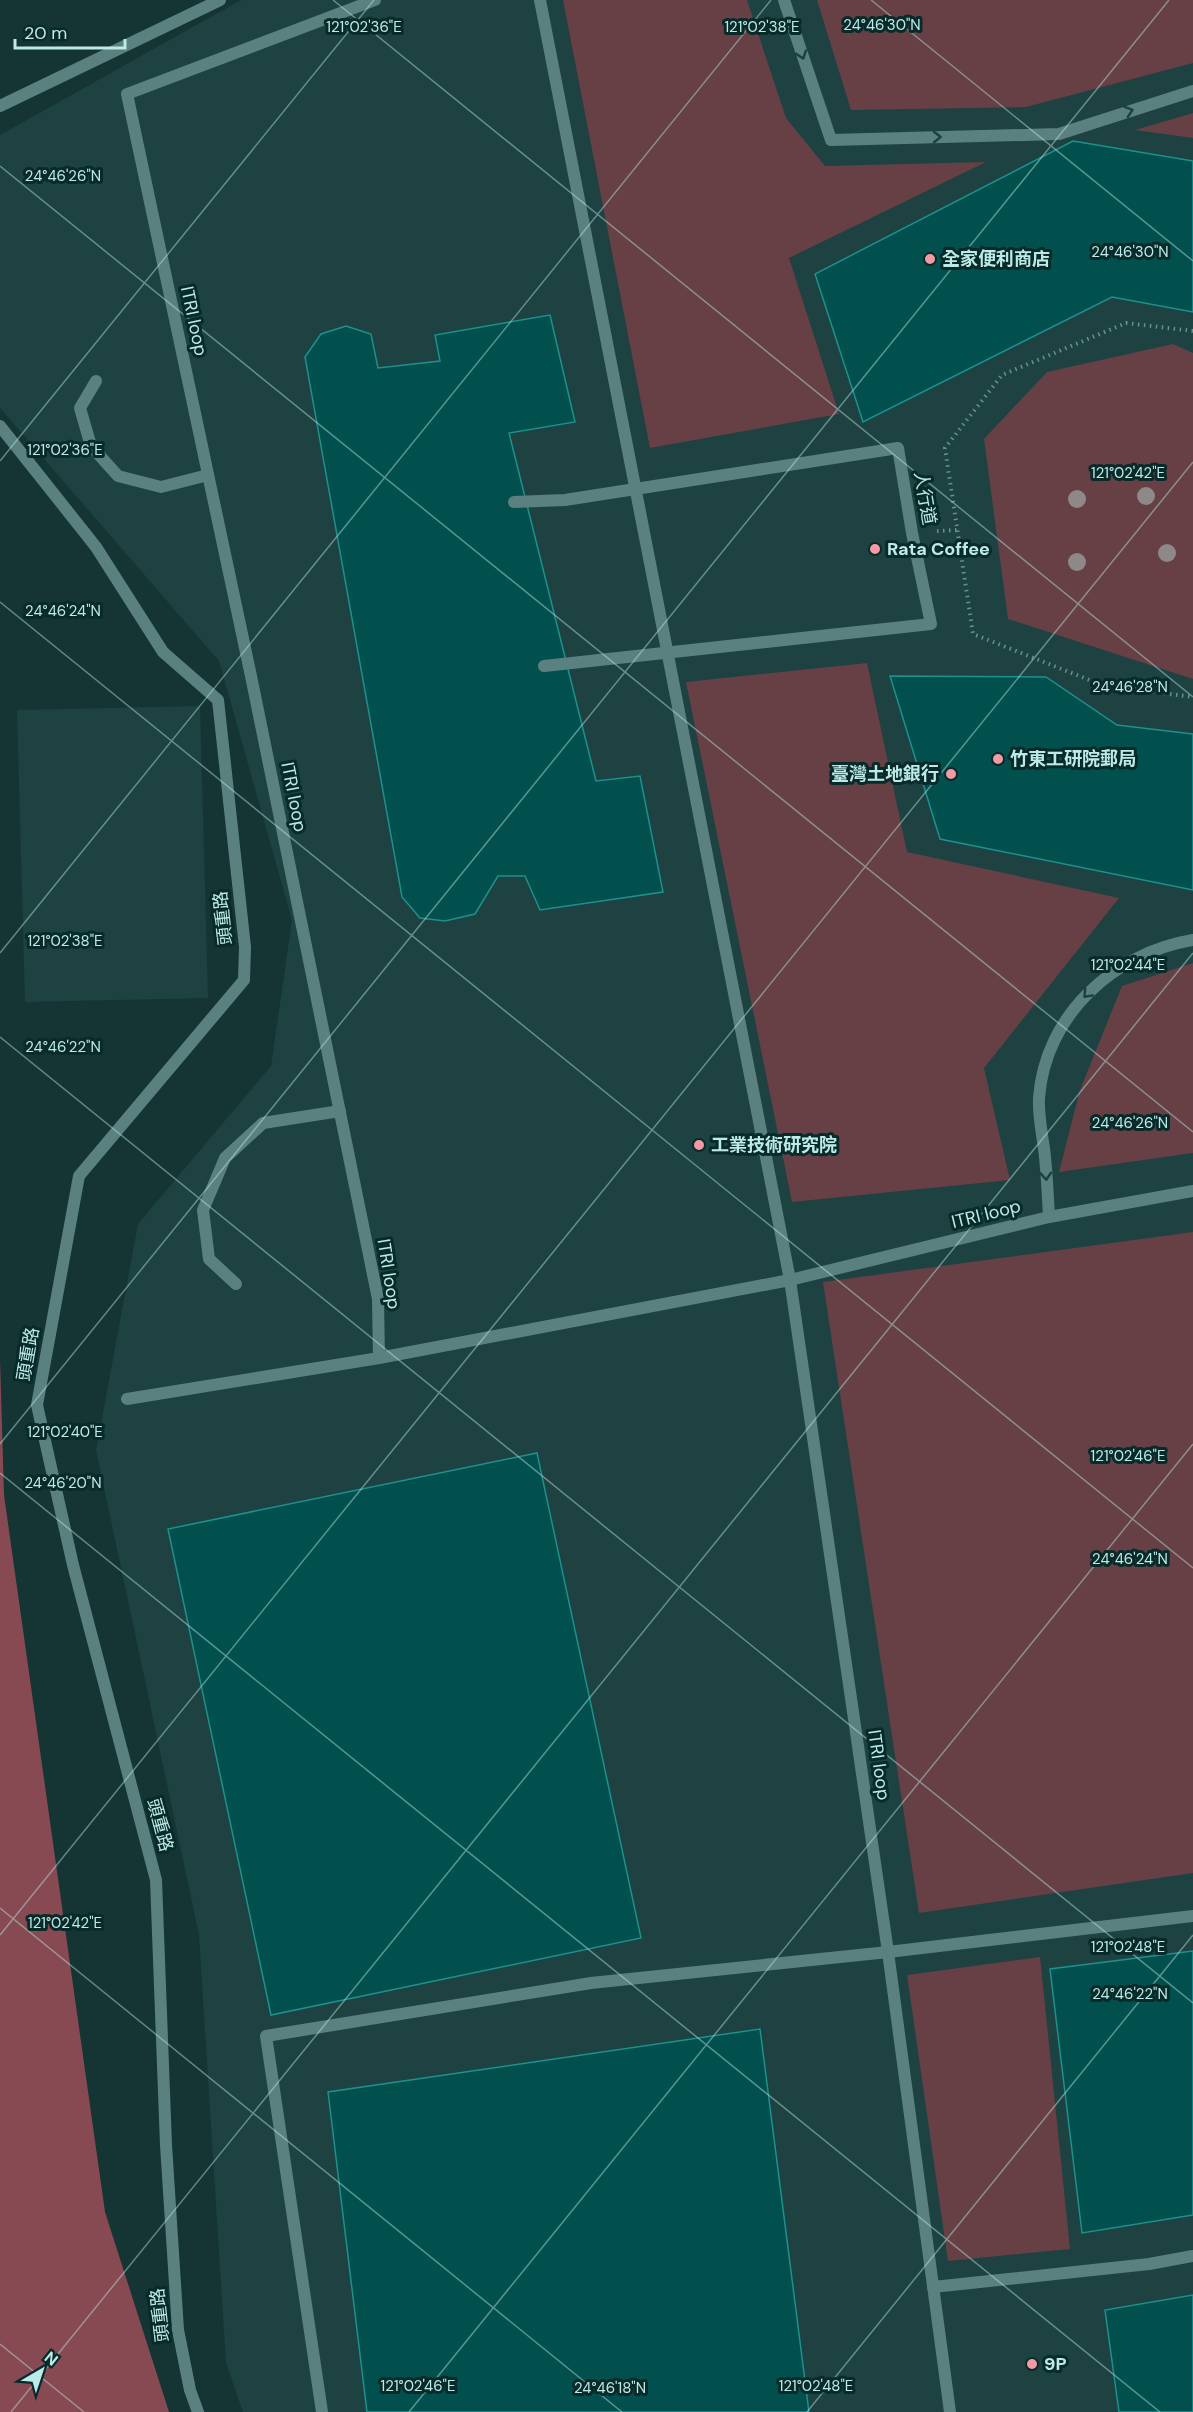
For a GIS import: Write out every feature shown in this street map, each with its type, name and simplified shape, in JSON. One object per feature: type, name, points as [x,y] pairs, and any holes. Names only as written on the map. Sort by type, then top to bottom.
[{"type":"street","points":[[0,106],[220,0]]},
{"type":"street","name":"ITRI loop","points":[[377,0],[127,94],[378,1299],[379,1358],[790,1280],[1049,1217],[1193,1191]]},
{"type":"street","name":"ITRI loop","points":[[540,0],[790,1280],[888,1952],[950,2412]]},
{"type":"street","points":[[784,0],[831,140],[1059,134],[1193,90]]},
{"type":"street","points":[[96,381],[80,408],[91,446],[118,476],[161,487],[208,475]]},
{"type":"street","name":"頭重路","points":[[0,426],[96,547],[163,652],[218,700],[245,947],[244,980],[79,1176],[37,1405],[73,1565],[156,1880],[166,2145],[178,2330],[190,2390],[198,2412]]},
{"type":"street","name":"人行道","points":[[514,502],[565,500],[898,448],[912,533],[931,624],[544,666]]},
{"type":"street","points":[[1049,1217],[1039,1098],[1045,1068],[1054,1041],[1075,1007],[1110,973],[1135,957],[1162,947],[1193,940]]},
{"type":"street","points":[[236,1284],[209,1259],[204,1210],[225,1158],[263,1123],[340,1111]]},
{"type":"street","points":[[128,1399],[379,1358]]},
{"type":"street","points":[[322,2412],[266,2036],[591,1983],[888,1952],[1193,1916]]},
{"type":"street","points":[[933,2287],[1149,2264],[1193,2256]]},
{"type":"path","points":[[1193,331],[1126,323],[1002,375],[945,448],[973,634],[1102,685],[1193,697]]},
{"type":"shaded area","name":"工業技術研究院","points":[[241,0],[1193,0],[1193,2412],[243,2412],[226,2363],[199,1935],[96,1450],[138,1224],[271,1066],[292,920],[219,661],[0,408],[0,135]]},
{"type":"shaded area","points":[[563,0],[747,0],[786,118],[825,166],[986,162],[789,258],[839,414],[650,448]]},
{"type":"shaded area","points":[[817,0],[1193,0],[1193,63],[1026,107],[851,110]]},
{"type":"shaded area","points":[[1193,113],[1193,138],[1135,130]]},
{"type":"shaded area","points":[[1173,344],[1193,353],[1193,679],[1008,619],[984,439],[1047,372]]},
{"type":"shaded area","points":[[867,663],[907,852],[1119,898],[984,1068],[1010,1180],[792,1202],[686,682]]},
{"type":"shaded area","points":[[200,706],[208,998],[25,1002],[17,710]]},
{"type":"shaded area","points":[[1193,963],[1193,1153],[1059,1172],[1080,1090],[1122,986]]},
{"type":"shaded area","points":[[1193,1232],[1193,1873],[919,1913],[823,1282]]},
{"type":"shaded area","points":[[0,1359],[4,1495],[105,2212],[169,2412],[0,2412]]},
{"type":"shaded area","points":[[1040,1957],[1070,2249],[948,2261],[907,1975]]},
{"type":"building","points":[[1073,141],[1193,161],[1193,312],[1112,297],[863,422],[815,274]]},
{"type":"building","points":[[550,315],[575,422],[509,433],[596,781],[640,776],[663,892],[540,910],[525,876],[498,876],[475,914],[445,921],[420,918],[402,897],[305,357],[321,334],[346,326],[371,334],[378,368],[440,361],[435,335]]},
{"type":"building","points":[[890,676],[1046,677],[1117,725],[1193,734],[1193,890],[940,839]]},
{"type":"building","points":[[537,1453],[641,1938],[271,2015],[168,1529]]},
{"type":"building","points":[[1193,1951],[1193,2215],[1082,2233],[1050,1969]]},
{"type":"building","points":[[760,2029],[809,2412],[367,2412],[328,2092]]},
{"type":"building","points":[[1193,2295],[1193,2412],[1119,2412],[1105,2310]]},
{"type":"place","name":"全家便利商店","points":[[930,259]]},
{"type":"place","name":"Rata Coffee","points":[[875,549]]},
{"type":"place","name":"竹東工研院郵局","points":[[998,759]]},
{"type":"place","name":"臺灣土地銀行","points":[[951,774]]},
{"type":"place","name":"工業技術研究院","points":[[699,1145]]},
{"type":"place","name":"9P","points":[[1032,2364]]}]
